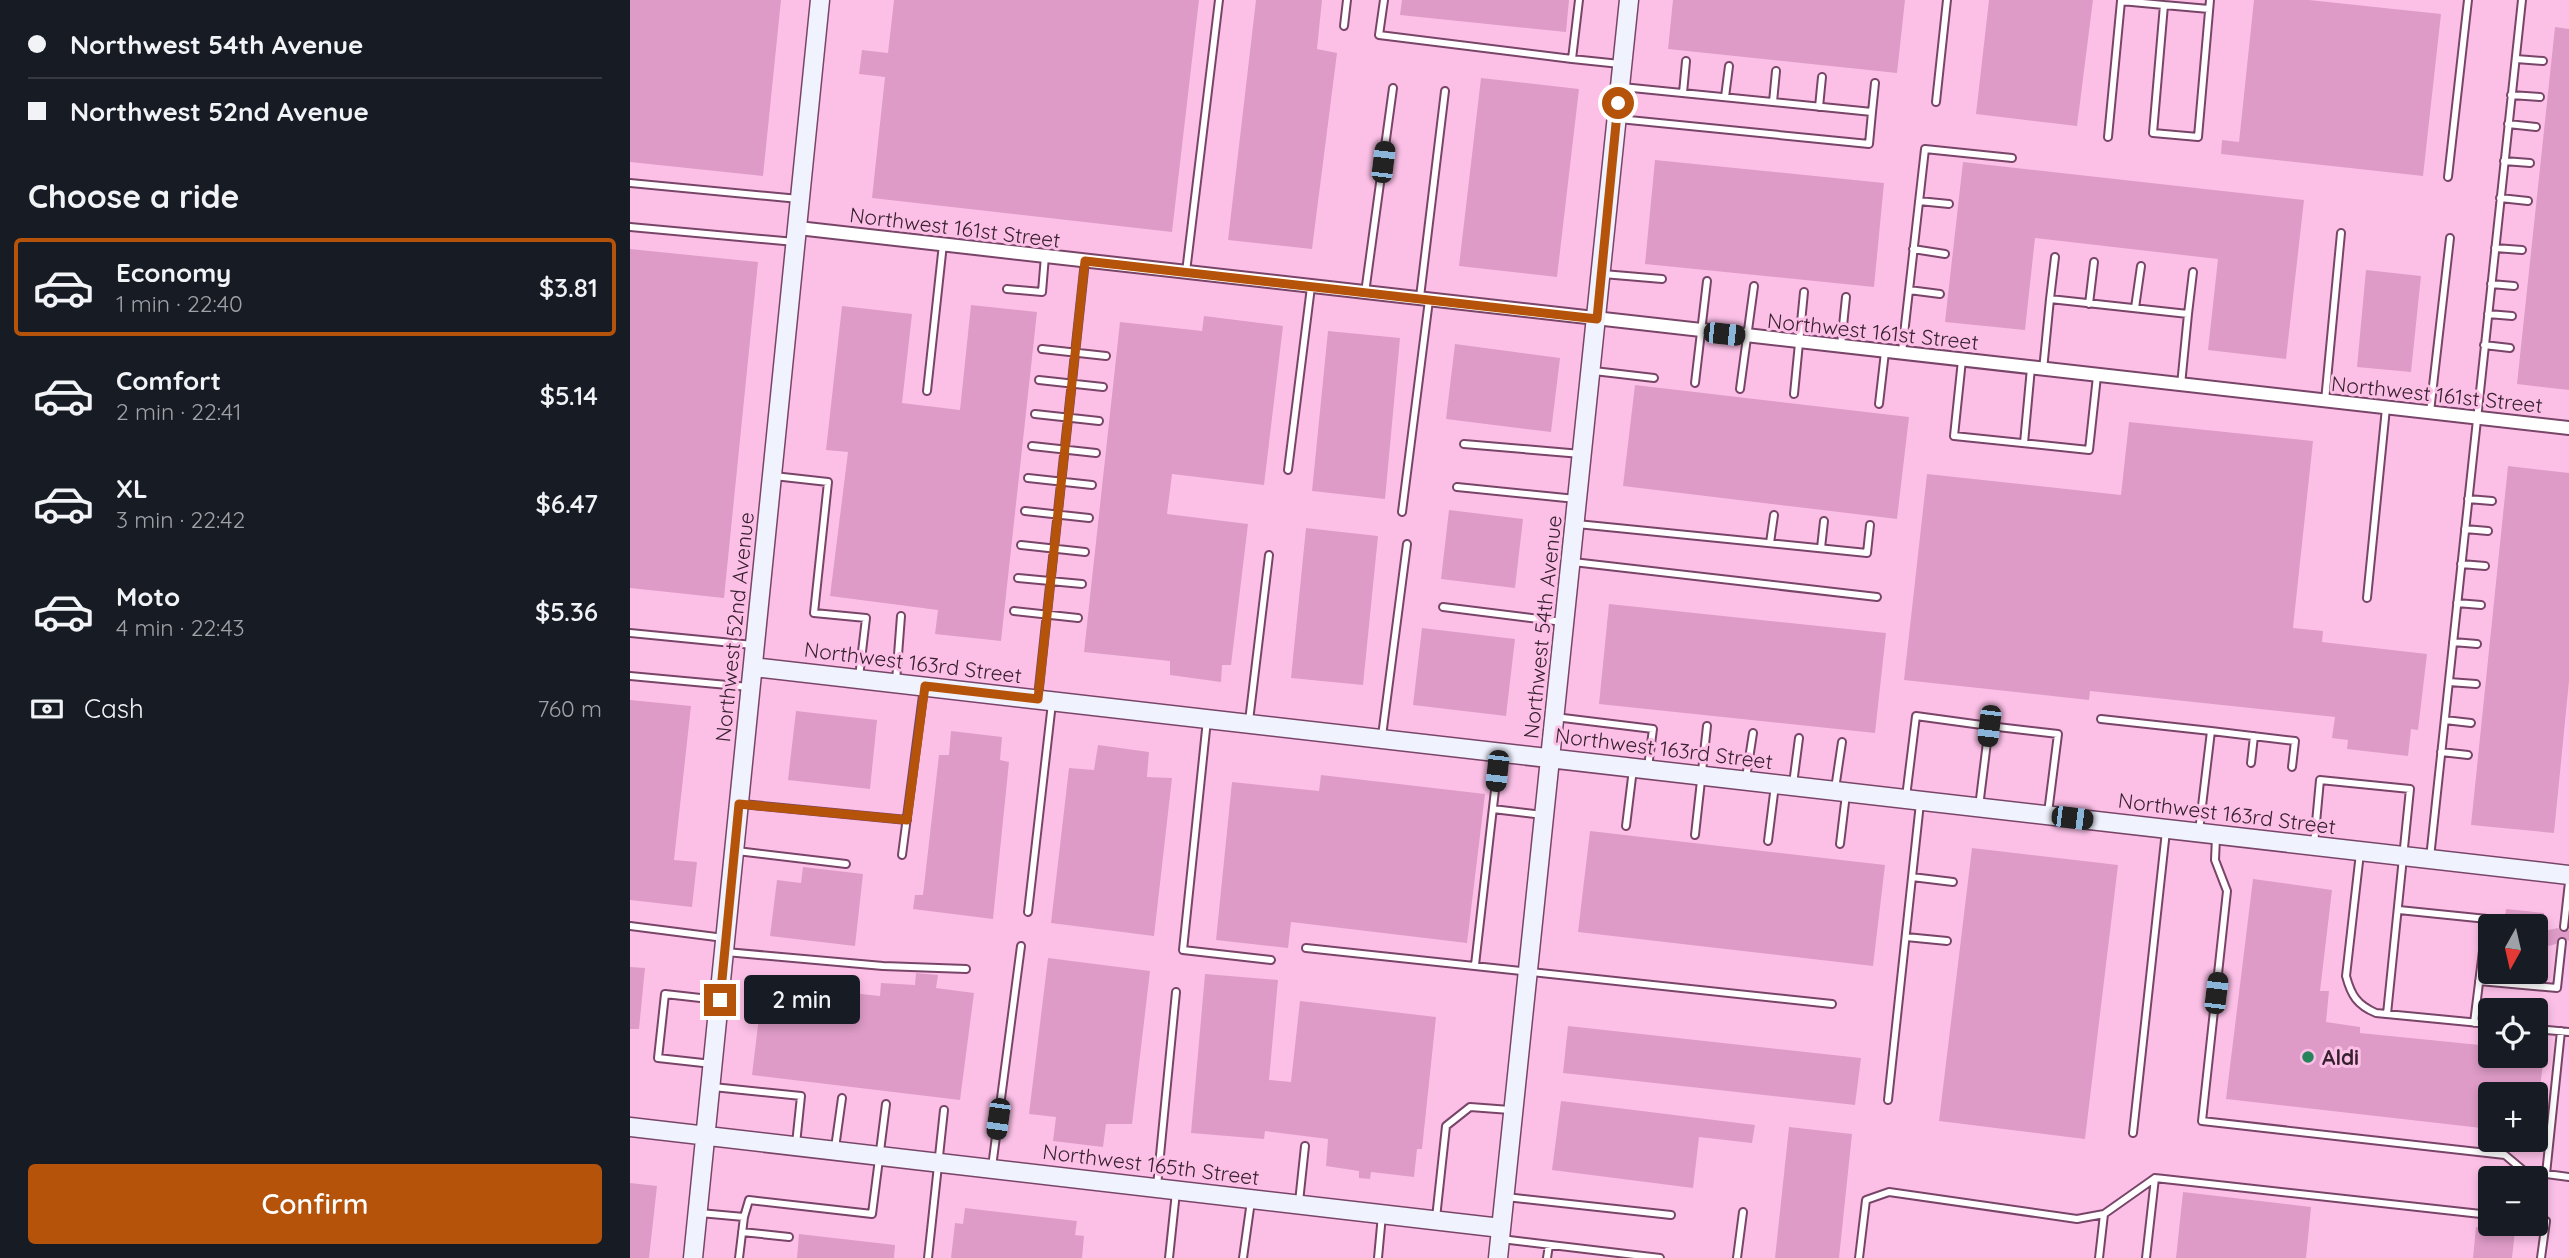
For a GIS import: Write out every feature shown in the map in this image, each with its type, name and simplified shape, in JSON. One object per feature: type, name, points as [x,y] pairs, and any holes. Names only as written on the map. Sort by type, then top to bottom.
[{"type":"street","name":"Northwest 52nd Avenue","points":[[694,1258],[820,0]]},
{"type":"street","name":"Northwest 54th Avenue","points":[[1497,1258],[1629,0]]},
{"type":"street","name":"Northwest 161st Street","points":[[797,235],[943,244],[2569,428]]},
{"type":"street","name":"Northwest 163rd Street","points":[[753,667],[2569,875]]},
{"type":"street","name":"Northwest 165th Street","points":[[630,1127],[1436,1220],[1500,1233]]},
{"type":"lane","points":[[1186,272],[1219,0]]},
{"type":"lane","points":[[1344,26],[1347,0]]},
{"type":"lane","points":[[1384,0],[1379,36],[1622,64]]},
{"type":"lane","points":[[1572,59],[1579,0]]},
{"type":"lane","points":[[1936,102],[1947,0]]},
{"type":"lane","points":[[2164,5],[2153,134],[2198,137],[2210,0]]},
{"type":"lane","points":[[2448,177],[2468,0]]},
{"type":"lane","points":[[2430,859],[2522,0]]},
{"type":"lane","points":[[2109,137],[2121,1],[2210,9]]},
{"type":"lane","points":[[2515,59],[2543,61]]},
{"type":"lane","points":[[1682,93],[1686,61]]},
{"type":"lane","points":[[1725,97],[1728,66]]},
{"type":"lane","points":[[1773,102],[1776,71]]},
{"type":"lane","points":[[1819,107],[1822,77]]},
{"type":"lane","points":[[1617,119],[1868,144],[1875,83]]},
{"type":"lane","points":[[1620,87],[1872,112]]},
{"type":"lane","points":[[1366,293],[1393,88]]},
{"type":"lane","points":[[1402,512],[1445,91]]},
{"type":"lane","points":[[2511,95],[2540,97]]},
{"type":"lane","points":[[2508,124],[2536,127]]},
{"type":"lane","points":[[1902,354],[1925,149],[2012,158]]},
{"type":"lane","points":[[2504,161],[2530,163]]},
{"type":"lane","points":[[630,183],[801,199]]},
{"type":"lane","points":[[2500,198],[2528,201]]},
{"type":"lane","points":[[1919,201],[1949,204]]},
{"type":"lane","points":[[630,227],[797,235]]},
{"type":"lane","points":[[2325,401],[2341,233]]},
{"type":"lane","points":[[2430,412],[2451,238]]},
{"type":"lane","points":[[927,391],[943,244]]},
{"type":"lane","points":[[2495,248],[2522,250]]},
{"type":"lane","points":[[1913,249],[1945,254]]},
{"type":"lane","points":[[1007,289],[1042,292],[1045,256]]},
{"type":"lane","points":[[2024,443],[2055,257]]},
{"type":"lane","points":[[1028,912],[1045,700],[1046,615],[1085,261]]},
{"type":"lane","points":[[2089,304],[2094,262]]},
{"type":"lane","points":[[2135,308],[2141,266]]},
{"type":"lane","points":[[2180,385],[2193,272]]},
{"type":"lane","points":[[1602,273],[1662,279]]},
{"type":"lane","points":[[1695,383],[1707,281]]},
{"type":"lane","points":[[2491,284],[2514,286]]},
{"type":"lane","points":[[1740,389],[1754,286]]},
{"type":"lane","points":[[1288,470],[1311,287]]},
{"type":"lane","points":[[1909,290],[1940,294]]},
{"type":"lane","points":[[1794,394],[1804,292]]},
{"type":"lane","points":[[1841,347],[1846,297]]},
{"type":"lane","points":[[2050,299],[2188,314]]},
{"type":"lane","points":[[2488,314],[2512,316]]},
{"type":"lane","points":[[2484,345],[2510,348]]},
{"type":"lane","points":[[1042,349],[1106,356]]},
{"type":"lane","points":[[1879,404],[1885,352]]},
{"type":"lane","points":[[1962,360],[1954,436],[2089,450],[2097,376]]},
{"type":"lane","points":[[1592,371],[1654,378]]},
{"type":"lane","points":[[1039,380],[1103,387]]},
{"type":"lane","points":[[2367,598],[2386,408]]},
{"type":"lane","points":[[1035,414],[1099,421]]},
{"type":"lane","points":[[1464,444],[1583,454]]},
{"type":"lane","points":[[1032,446],[1096,453]]},
{"type":"lane","points":[[773,476],[828,482],[814,613],[866,618],[859,679]]},
{"type":"lane","points":[[1028,478],[1092,485]]},
{"type":"lane","points":[[1458,487],[1578,499]]},
{"type":"lane","points":[[2468,499],[2492,501]]},
{"type":"lane","points":[[1025,511],[1089,518]]},
{"type":"lane","points":[[1770,543],[1773,515]]},
{"type":"lane","points":[[1821,548],[1824,521]]},
{"type":"lane","points":[[1576,524],[1867,553],[1870,525]]},
{"type":"lane","points":[[2465,529],[2488,531]]},
{"type":"lane","points":[[1382,738],[1406,544]]},
{"type":"lane","points":[[1021,545],[1085,552]]},
{"type":"lane","points":[[1249,723],[1269,555]]},
{"type":"lane","points":[[1572,562],[1877,597]]},
{"type":"lane","points":[[2461,564],[2485,566]]},
{"type":"lane","points":[[1018,578],[1082,584]]},
{"type":"lane","points":[[2457,603],[2481,605]]},
{"type":"lane","points":[[1443,607],[1565,622]]},
{"type":"lane","points":[[1014,611],[1078,618]]},
{"type":"lane","points":[[895,683],[901,616]]},
{"type":"lane","points":[[630,633],[755,645]]},
{"type":"lane","points":[[2453,642],[2477,644]]},
{"type":"lane","points":[[630,676],[751,687]]},
{"type":"lane","points":[[2449,682],[2476,684]]},
{"type":"lane","points":[[902,855],[925,686]]},
{"type":"lane","points":[[1888,1100],[1912,877],[1916,716],[2058,734],[2048,816]]},
{"type":"lane","points":[[1555,717],[1653,729],[1626,826]]},
{"type":"lane","points":[[1207,718],[1183,950],[1271,960]]},
{"type":"lane","points":[[2101,719],[2295,741],[2292,767]]},
{"type":"lane","points":[[2445,720],[2471,723]]},
{"type":"lane","points":[[1695,835],[1707,726]]},
{"type":"lane","points":[[1979,807],[1989,726]]},
{"type":"lane","points":[[2211,731],[2208,834],[2227,891],[2202,1121],[2505,1155],[2518,1166]]},
{"type":"lane","points":[[1746,780],[1753,733]]},
{"type":"lane","points":[[2251,763],[2254,736]]},
{"type":"lane","points":[[1793,786],[1799,738]]},
{"type":"lane","points":[[1840,844],[1842,742]]},
{"type":"lane","points":[[1475,965],[1499,751]]},
{"type":"lane","points":[[2441,752],[2468,755]]},
{"type":"lane","points":[[2314,846],[2320,780],[2410,789],[2387,1014]]},
{"type":"lane","points":[[1768,841],[1775,783]]},
{"type":"lane","points":[[739,804],[907,820]]},
{"type":"lane","points":[[1493,809],[1545,815]]},
{"type":"lane","points":[[2133,1133],[2166,829]]},
{"type":"lane","points":[[735,851],[846,864]]},
{"type":"lane","points":[[2360,852],[2346,976],[2351,995],[2363,1007],[2387,1014],[2478,1023]]},
{"type":"lane","points":[[1912,877],[1953,882]]},
{"type":"lane","points":[[2564,927],[2569,881]]},
{"type":"lane","points":[[2399,910],[2478,918]]},
{"type":"lane","points":[[630,926],[725,945],[883,966],[966,969]]},
{"type":"lane","points":[[1906,937],[1947,941]]},
{"type":"lane","points":[[2513,984],[2557,988],[2562,942]]},
{"type":"lane","points":[[991,1169],[1021,946]]},
{"type":"lane","points":[[1306,948],[1832,1004]]},
{"type":"lane","points":[[2474,1023],[2480,984]]},
{"type":"lane","points":[[1157,1188],[1176,992]]},
{"type":"lane","points":[[713,1064],[658,1058],[665,994],[720,1000]]},
{"type":"lane","points":[[2547,1166],[2565,1032]]},
{"type":"lane","points":[[711,1087],[801,1097],[796,1146]]},
{"type":"lane","points":[[835,1150],[842,1098]]},
{"type":"lane","points":[[739,1258],[749,1200],[872,1214],[886,1104]]},
{"type":"lane","points":[[1436,1220],[1446,1126],[1470,1107],[1513,1111]]},
{"type":"lane","points":[[928,1258],[944,1110]]},
{"type":"lane","points":[[1299,1204],[1305,1146]]},
{"type":"lane","points":[[2548,1174],[2569,1177]]},
{"type":"lane","points":[[2146,1258],[2155,1178]]},
{"type":"lane","points":[[1859,1258],[1866,1200],[1889,1192],[2077,1219],[2104,1214],[2155,1178],[2478,1213]]},
{"type":"lane","points":[[1169,1258],[1176,1190]]},
{"type":"lane","points":[[1504,1197],[1671,1215]]},
{"type":"lane","points":[[1243,1258],[1252,1199]]},
{"type":"lane","points":[[1737,1258],[1743,1212]]},
{"type":"lane","points":[[698,1213],[744,1217]]},
{"type":"lane","points":[[1378,1258],[1382,1214]]},
{"type":"lane","points":[[2099,1258],[2104,1214]]},
{"type":"lane","points":[[742,1232],[789,1237]]},
{"type":"lane","points":[[1500,1233],[1549,1245],[1660,1258]]},
{"type":"lane","points":[[2541,1258],[2544,1236]]},
{"type":"lane","points":[[1547,1258],[1549,1245]]},
{"type":"building","points":[[630,0],[781,0],[763,176],[630,162]]},
{"type":"building","points":[[894,0],[1199,0],[1172,232],[872,198],[885,77],[859,74],[862,50],[888,53]]},
{"type":"building","points":[[1256,0],[1322,0],[1317,49],[1337,53],[1312,249],[1228,240]]},
{"type":"building","points":[[1402,0],[1569,0],[1566,32],[1400,15]]},
{"type":"building","points":[[1673,0],[1905,0],[1897,73],[1668,49]]},
{"type":"building","points":[[1989,0],[2093,0],[2077,126],[1976,114]]},
{"type":"building","points":[[2254,0],[2309,0],[2441,14],[2423,176],[2221,154],[2222,140],[2239,142]]},
{"type":"building","points":[[2555,27],[2569,29],[2569,390],[2517,384]]},
{"type":"building","points":[[1481,78],[1579,89],[1557,277],[1459,266]]},
{"type":"building","points":[[1655,160],[1884,183],[1874,287],[1645,264]]},
{"type":"building","points":[[1963,162],[2304,200],[2286,359],[2208,350],[2218,259],[2035,238],[2025,330],[1945,322]]},
{"type":"building","points":[[630,249],[758,262],[724,598],[630,588]]},
{"type":"building","points":[[2366,270],[2421,276],[2411,372],[2357,367]]},
{"type":"building","points":[[971,305],[1037,312],[1001,641],[935,634],[938,610],[830,596],[848,452],[826,450],[842,306],[912,314],[902,403],[960,410]]},
{"type":"building","points":[[1204,316],[1283,326],[1264,485],[1172,474],[1167,514],[1248,524],[1231,665],[1222,665],[1221,682],[1170,675],[1170,661],[1084,652],[1120,322],[1202,331]]},
{"type":"building","points":[[1328,331],[1400,338],[1385,499],[1312,491]]},
{"type":"building","points":[[1455,344],[1560,358],[1551,432],[1446,419]]},
{"type":"building","points":[[1635,385],[1909,417],[1897,519],[1623,486]]},
{"type":"building","points":[[2129,422],[2313,441],[2293,628],[2323,631],[2322,642],[2427,654],[2418,730],[2411,729],[2408,756],[2347,749],[2348,740],[2332,738],[2335,717],[2090,691],[2089,700],[1904,680],[1927,474],[2121,495]]},
{"type":"building","points":[[2508,466],[2569,473],[2569,681],[2554,833],[2471,825]]},
{"type":"building","points":[[1449,510],[1523,519],[1515,588],[1441,579]]},
{"type":"building","points":[[1306,528],[1378,536],[1363,685],[1291,678]]},
{"type":"building","points":[[1609,604],[1886,633],[1875,733],[1599,704]]},
{"type":"building","points":[[1422,628],[1515,639],[1506,716],[1413,705]]},
{"type":"building","points":[[630,700],[691,706],[674,860],[697,862],[692,907],[630,900]]},
{"type":"building","points":[[796,711],[877,720],[870,789],[788,780]]},
{"type":"building","points":[[951,731],[1002,737],[1000,760],[1009,762],[993,919],[913,909],[915,895],[923,895],[939,755],[949,755]]},
{"type":"building","points":[[1098,745],[1149,752],[1147,777],[1172,778],[1154,936],[1051,923],[1069,768],[1094,770]]},
{"type":"building","points":[[1321,775],[1485,794],[1467,943],[1291,922],[1288,948],[1216,940],[1232,782],[1319,791]]},
{"type":"building","points":[[1590,831],[1885,865],[1873,966],[1578,932]]},
{"type":"building","points":[[1972,848],[2118,865],[2085,1139],[1939,1121]]},
{"type":"building","points":[[803,867],[863,874],[855,946],[770,936],[777,880],[801,883]]},
{"type":"building","points":[[2253,879],[2332,890],[2320,991],[2329,991],[2326,1022],[2360,1027],[2360,1033],[2478,1045],[2478,1068],[2542,1068],[2541,1082],[2478,1082],[2478,1128],[2226,1099]]},
{"type":"building","points":[[2506,909],[2544,913],[2544,914],[2505,914]]},
{"type":"building","points":[[2558,928],[2563,932],[2569,930],[2569,941],[2560,937],[2556,944],[2548,946],[2548,930]]},
{"type":"building","points":[[1048,958],[1150,971],[1132,1124],[1106,1124],[1103,1147],[1053,1141],[1056,1117],[1029,1114]]},
{"type":"building","points":[[630,967],[645,968],[639,1029],[630,1029]]},
{"type":"building","points":[[916,973],[938,975],[936,988],[974,993],[960,1100],[752,1075],[763,984],[880,996],[881,983],[915,985]]},
{"type":"building","points":[[1205,974],[1278,980],[1269,1080],[1291,1082],[1300,1001],[1436,1017],[1422,1149],[1417,1149],[1414,1177],[1371,1172],[1370,1179],[1359,1178],[1359,1171],[1326,1166],[1328,1139],[1265,1131],[1264,1139],[1191,1133]]},
{"type":"building","points":[[1568,1026],[1861,1058],[1855,1105],[1563,1073]]},
{"type":"building","points":[[1561,1101],[1755,1125],[1752,1143],[1699,1137],[1693,1188],[1552,1170]]},
{"type":"building","points":[[1789,1127],[1852,1134],[1839,1258],[1775,1258]]},
{"type":"building","points":[[630,1183],[657,1186],[649,1258],[630,1258]]},
{"type":"building","points":[[2183,1192],[2311,1207],[2306,1258],[2176,1258]]},
{"type":"building","points":[[965,1208],[1077,1221],[1075,1235],[1084,1236],[1082,1258],[951,1258],[955,1223],[963,1224]]},
{"type":"building","points":[[2476,1227],[2478,1236],[2514,1236],[2512,1258],[2473,1258]]},
{"type":"building","points":[[799,1234],[895,1245],[894,1258],[797,1258]]},
{"type":"place","name":"Aldi","points":[[2308,1057]]},
{"type":"route","points":[[720,1000],[739,804],[907,820],[925,686],[1038,699],[1085,261],[1597,319],[1618,103]]}]
